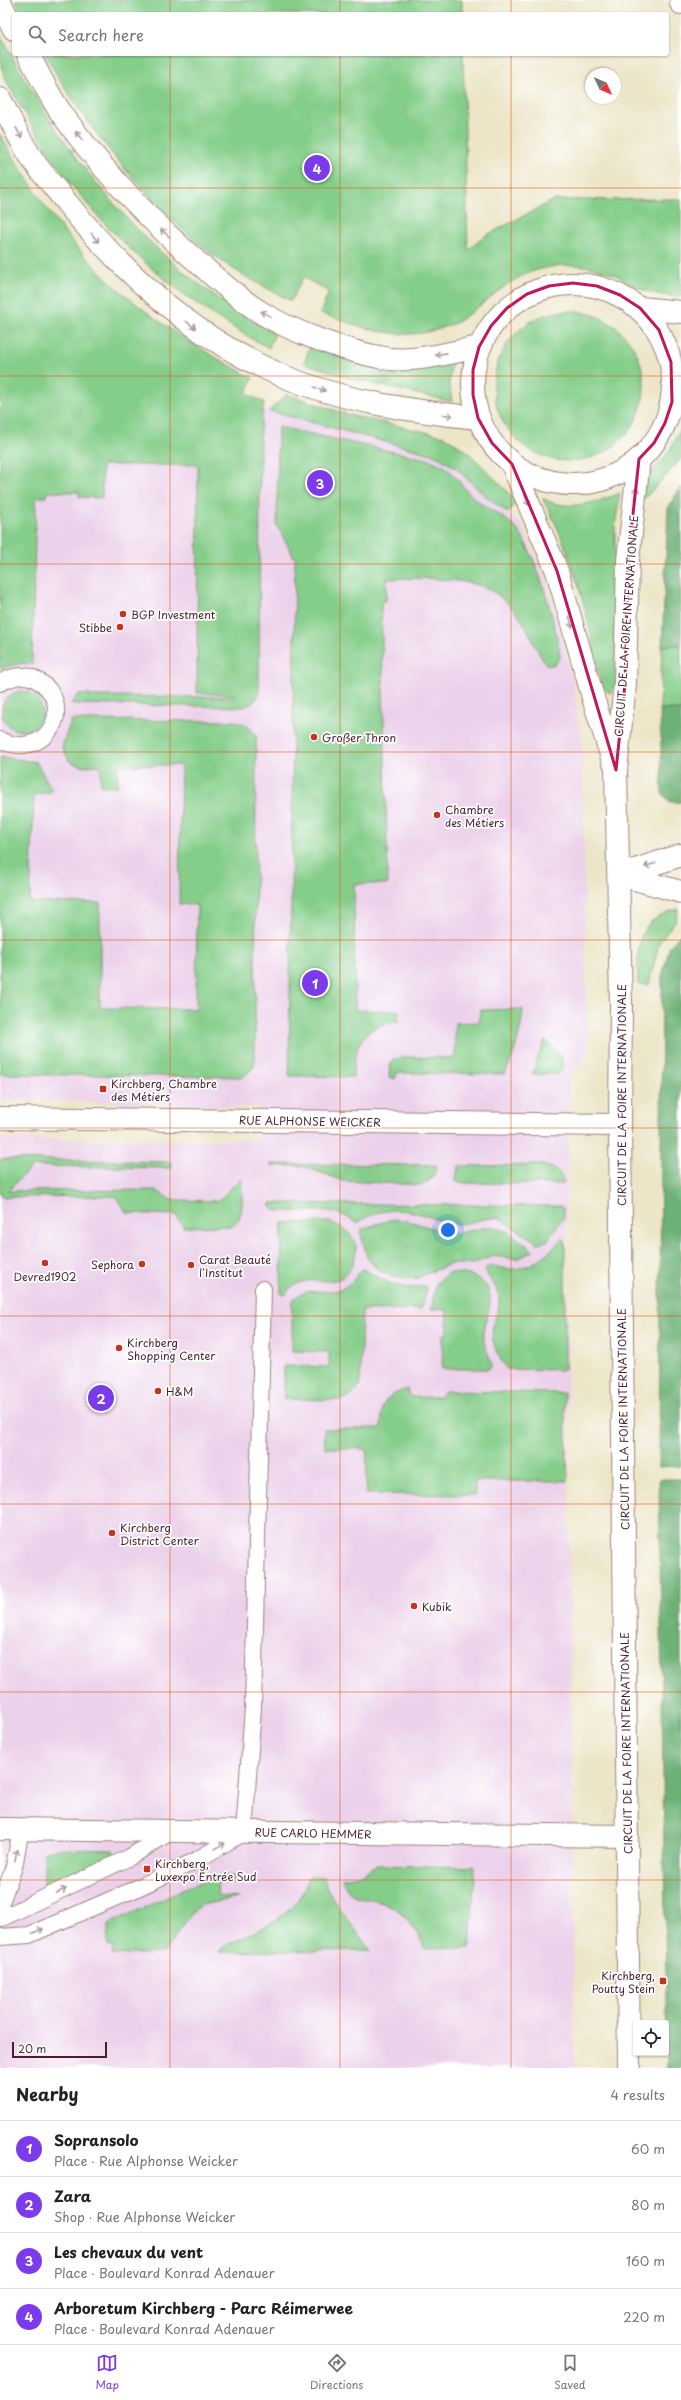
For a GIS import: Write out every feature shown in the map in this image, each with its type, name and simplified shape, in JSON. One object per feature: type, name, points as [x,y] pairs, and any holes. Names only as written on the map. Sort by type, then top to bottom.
[{"type":"street","points":[[0,3],[12,26]]},
{"type":"street","points":[[29,56],[61,113],[105,170],[140,210],[218,280],[258,310],[300,332],[354,350],[391,359],[431,356],[479,347]]},
{"type":"street","points":[[0,99],[35,163],[101,245],[144,286],[194,328],[236,353],[283,376],[346,397],[412,411],[478,418]]},
{"type":"street","points":[[573,283],[597,286],[620,295],[640,308],[659,330],[671,362],[676,399],[654,443],[639,459],[620,473],[594,482],[566,484],[538,478],[512,464],[492,443],[478,418],[473,395],[473,370],[479,347],[491,326],[507,308],[527,294],[549,286],[573,283]]},
{"type":"street","points":[[640,308],[681,312]]},
{"type":"street","name":"CIRCUIT DE LA FOIRE INTERNATIONALE","points":[[629,2068],[620,1125],[620,875],[616,770],[625,684],[628,560],[639,459]]},
{"type":"street","name":"CIRCUIT DE LA FOIRE INTERNATIONALE","points":[[512,464],[557,571],[594,701],[616,770]]},
{"type":"street","points":[[620,875],[681,855]]},
{"type":"street","points":[[620,875],[681,892]]},
{"type":"street","name":"RUE ALPHONSE WEICKER","points":[[0,1118],[620,1125]]},
{"type":"street","name":"RUE CARLO HEMMER","points":[[10,1829],[627,1836]]},
{"type":"lane","points":[[0,683],[10,678],[22,676],[37,680],[50,691],[55,701],[56,712],[55,723],[42,740],[32,745],[21,746],[0,740]]},
{"type":"lane","points":[[0,1937],[29,1934],[133,1890],[195,1861],[244,1832],[253,1708],[263,1288]]},
{"type":"lane","points":[[0,1905],[14,1867],[10,1829]]},
{"type":"lane","points":[[0,1919],[130,1857],[172,1831]]},
{"type":"highlighted area","points":[[573,283],[597,286],[620,295],[640,308],[659,330],[671,362],[672,402],[665,423],[654,443],[639,459],[628,560],[625,684],[616,770],[557,571],[512,464],[492,443],[478,418],[473,395],[473,370],[479,347],[491,326],[507,308],[527,294],[549,286]]},
{"type":"shaded area","points":[[0,199],[212,396],[435,455],[456,468],[483,494],[520,523],[544,576],[557,615],[574,689],[582,741],[587,1047],[581,1063],[569,1076],[566,1209],[574,2068],[0,2068],[0,1139],[258,1140],[259,1107],[0,1099]]},
{"type":"green space","points":[[15,0],[462,0],[462,12],[22,12]]},
{"type":"green space","points":[[0,34],[25,79],[53,123],[82,165],[115,205],[150,242],[189,276],[230,306],[275,333],[269,348],[232,327],[196,303],[162,277],[130,249],[100,219],[48,152],[6,79],[1,67]]},
{"type":"green space","points":[[46,56],[463,56],[468,250],[485,236],[554,200],[681,199],[681,297],[645,291],[617,275],[599,269],[577,265],[563,265],[540,269],[526,274],[504,287],[457,322],[428,332],[397,334],[381,332],[320,313],[329,292],[303,277],[291,301],[235,270],[208,251],[181,228],[154,202],[128,173],[81,112]]},
{"type":"green space","points":[[0,134],[35,192],[61,228],[90,262],[123,293],[176,333],[253,378],[246,394],[264,402],[260,430],[259,691],[256,700],[249,705],[243,707],[71,704],[78,695],[89,694],[89,696],[233,697],[233,695],[197,693],[198,465],[102,465],[102,498],[79,497],[79,492],[47,492],[46,497],[36,497],[32,664],[21,663],[0,669]]},
{"type":"green space","points":[[562,311],[576,311],[591,314],[604,320],[617,328],[627,338],[641,364],[644,386],[643,401],[638,415],[627,434],[617,444],[591,458],[576,461],[562,461],[547,458],[534,452],[521,444],[511,434],[497,408],[494,393],[494,379],[497,364],[503,351],[511,338],[521,328],[547,314]]},
{"type":"green space","points":[[310,347],[452,360],[449,382],[452,402],[349,378],[304,363]]},
{"type":"green space","points":[[287,394],[349,415],[444,436],[468,452],[517,501],[508,513],[483,494],[456,468],[435,455],[269,411]]},
{"type":"green space","points":[[278,427],[427,459],[448,469],[473,497],[508,521],[521,535],[537,568],[544,588],[555,628],[560,658],[554,665],[547,665],[540,655],[523,622],[510,605],[493,591],[472,583],[442,579],[387,579],[386,601],[381,601],[388,884],[354,884],[355,1010],[399,1011],[398,1022],[376,1027],[363,1038],[358,1046],[353,1077],[289,1076],[295,559],[277,526]]},
{"type":"green space","points":[[681,429],[681,459],[649,494],[639,502],[648,477],[669,451]]},
{"type":"green space","points":[[681,487],[681,645],[662,646],[668,508]]},
{"type":"green space","points":[[620,493],[615,526],[615,685],[612,692],[609,693],[601,685],[586,613],[572,565],[563,541],[542,498],[561,505],[571,505],[591,503]]},
{"type":"green space","points":[[681,645],[681,710],[660,709],[662,646]]},
{"type":"green space","points":[[18,691],[26,691],[33,694],[39,700],[42,711],[39,722],[33,728],[26,731],[18,731],[11,728],[5,722],[2,715],[2,707],[5,700],[11,694]]},
{"type":"green space","points":[[660,709],[681,710],[681,802],[670,802],[662,793]]},
{"type":"green space","points":[[71,720],[233,721],[246,726],[256,736],[255,1060],[254,1067],[243,1077],[0,1074],[0,757],[36,762],[52,790],[49,793],[34,794],[30,902],[100,903],[100,1008],[196,1009],[197,905],[179,904],[181,765],[118,765],[118,786],[101,786],[100,765],[83,766],[70,762],[62,747]]},
{"type":"green space","points":[[678,909],[676,920],[659,943],[649,985],[638,984],[638,957],[641,936],[653,921],[663,914]]},
{"type":"green space","points":[[681,934],[681,1466],[659,1467],[662,976],[670,946]]},
{"type":"green space","points":[[523,1009],[517,1042],[505,1074],[397,1073],[395,1079],[389,1077],[390,1066],[394,1059],[403,1057],[455,1058],[455,1023],[479,1022],[480,1010]]},
{"type":"green space","points":[[545,1040],[562,1057],[562,1070],[557,1074],[532,1074]]},
{"type":"green space","points":[[0,1159],[172,1162],[172,1168],[33,1166],[8,1191],[156,1190],[171,1200],[218,1201],[239,1180],[242,1180],[241,1212],[236,1222],[232,1226],[183,1227],[176,1215],[127,1213],[115,1196],[4,1197],[0,1194]]},
{"type":"green space","points":[[271,1164],[437,1165],[432,1178],[421,1185],[343,1181],[303,1166],[271,1166]]},
{"type":"green space","points":[[540,1165],[556,1170],[563,1179],[564,1184],[464,1183],[455,1181],[459,1166]]},
{"type":"green space","points":[[271,1203],[561,1206],[563,1208],[564,1217],[547,1241],[538,1243],[499,1218],[489,1218],[464,1224],[455,1224],[443,1222],[408,1211],[390,1210],[374,1214],[357,1223],[343,1215],[330,1211],[276,1211],[271,1207]]},
{"type":"green space","points":[[393,1219],[408,1221],[453,1233],[487,1227],[498,1228],[514,1236],[533,1251],[517,1259],[494,1256],[471,1264],[450,1264],[417,1278],[403,1279],[386,1274],[375,1267],[367,1257],[361,1234],[362,1229]]},
{"type":"green space","points":[[329,1222],[345,1230],[354,1239],[356,1254],[349,1270],[344,1276],[337,1280],[307,1281],[299,1283],[291,1288],[285,1295],[281,1294],[282,1223]]},
{"type":"green space","points":[[562,1239],[565,1240],[565,1370],[507,1369],[498,1354],[492,1332],[498,1310],[498,1294],[485,1269],[490,1266],[516,1269],[532,1264],[551,1250]]},
{"type":"green space","points":[[363,1269],[391,1284],[410,1288],[426,1286],[427,1291],[421,1309],[362,1310],[360,1386],[349,1397],[341,1400],[284,1399],[284,1366],[329,1367],[329,1352],[292,1351],[292,1302],[296,1297],[307,1292],[339,1290],[350,1283]]},
{"type":"green space","points":[[448,1273],[471,1275],[477,1278],[483,1282],[490,1294],[489,1310],[483,1333],[485,1345],[492,1365],[489,1369],[442,1369],[443,1335],[447,1334],[447,1310],[431,1309],[436,1284]]},
{"type":"green space","points":[[407,1389],[410,1397],[440,1397],[445,1391],[564,1393],[568,1481],[475,1481],[475,1495],[366,1494],[367,1449],[325,1448],[324,1429],[381,1428],[382,1412],[385,1402],[393,1395]]},
{"type":"green space","points":[[659,1479],[681,1479],[681,2068],[667,2068],[667,2056],[669,2056],[669,2020],[666,2020]]},
{"type":"green space","points":[[55,1849],[113,1850],[115,1855],[113,1858],[44,1890],[44,1852]]},
{"type":"green space","points":[[376,1865],[475,1867],[470,1948],[426,1949],[411,1924],[399,1911],[382,1903],[357,1897],[345,1887],[342,1878],[359,1875]]},
{"type":"green space","points":[[214,1876],[238,1876],[238,1882],[217,1882],[218,1896],[238,1898],[201,1905],[196,1908],[163,1953],[112,1955],[113,1946],[108,1946],[108,1924]]},
{"type":"green space","points":[[309,1877],[323,1877],[334,1901],[370,1950],[219,1952],[225,1946],[269,1924],[289,1910],[304,1890]]},
{"type":"place","name":"Arboretum Kirchberg - Parc Réimerwee","points":[[317,168]]},
{"type":"place","name":"Les chevaux du vent","points":[[320,483]]},
{"type":"place","name":"BGP Investment","points":[[123,614]]},
{"type":"place","name":"Stibbe","points":[[120,627]]},
{"type":"place","name":"Großer Thron","points":[[314,737]]},
{"type":"place","name":"Chambre des Métiers","points":[[437,815]]},
{"type":"place","name":"Sopransolo","points":[[315,983]]},
{"type":"place","name":"Kirchberg, Chambre des Métiers","points":[[103,1089]]},
{"type":"place","name":"Devred1902","points":[[45,1263]]},
{"type":"place","name":"Sephora","points":[[142,1264]]},
{"type":"place","name":"Carat Beauté l'Institut","points":[[191,1265]]},
{"type":"place","name":"Kirchberg Shopping Center","points":[[119,1348]]},
{"type":"place","name":"H&M","points":[[158,1391]]},
{"type":"place","name":"Zara","points":[[101,1398]]},
{"type":"place","name":"Kirchberg District Center","points":[[112,1533]]},
{"type":"place","name":"Kubik","points":[[414,1606]]},
{"type":"place","name":"Kirchberg, Luxexpo Entrée Sud","points":[[147,1869]]},
{"type":"place","name":"Kirchberg, Poutty Stein","points":[[663,1981]]}]
